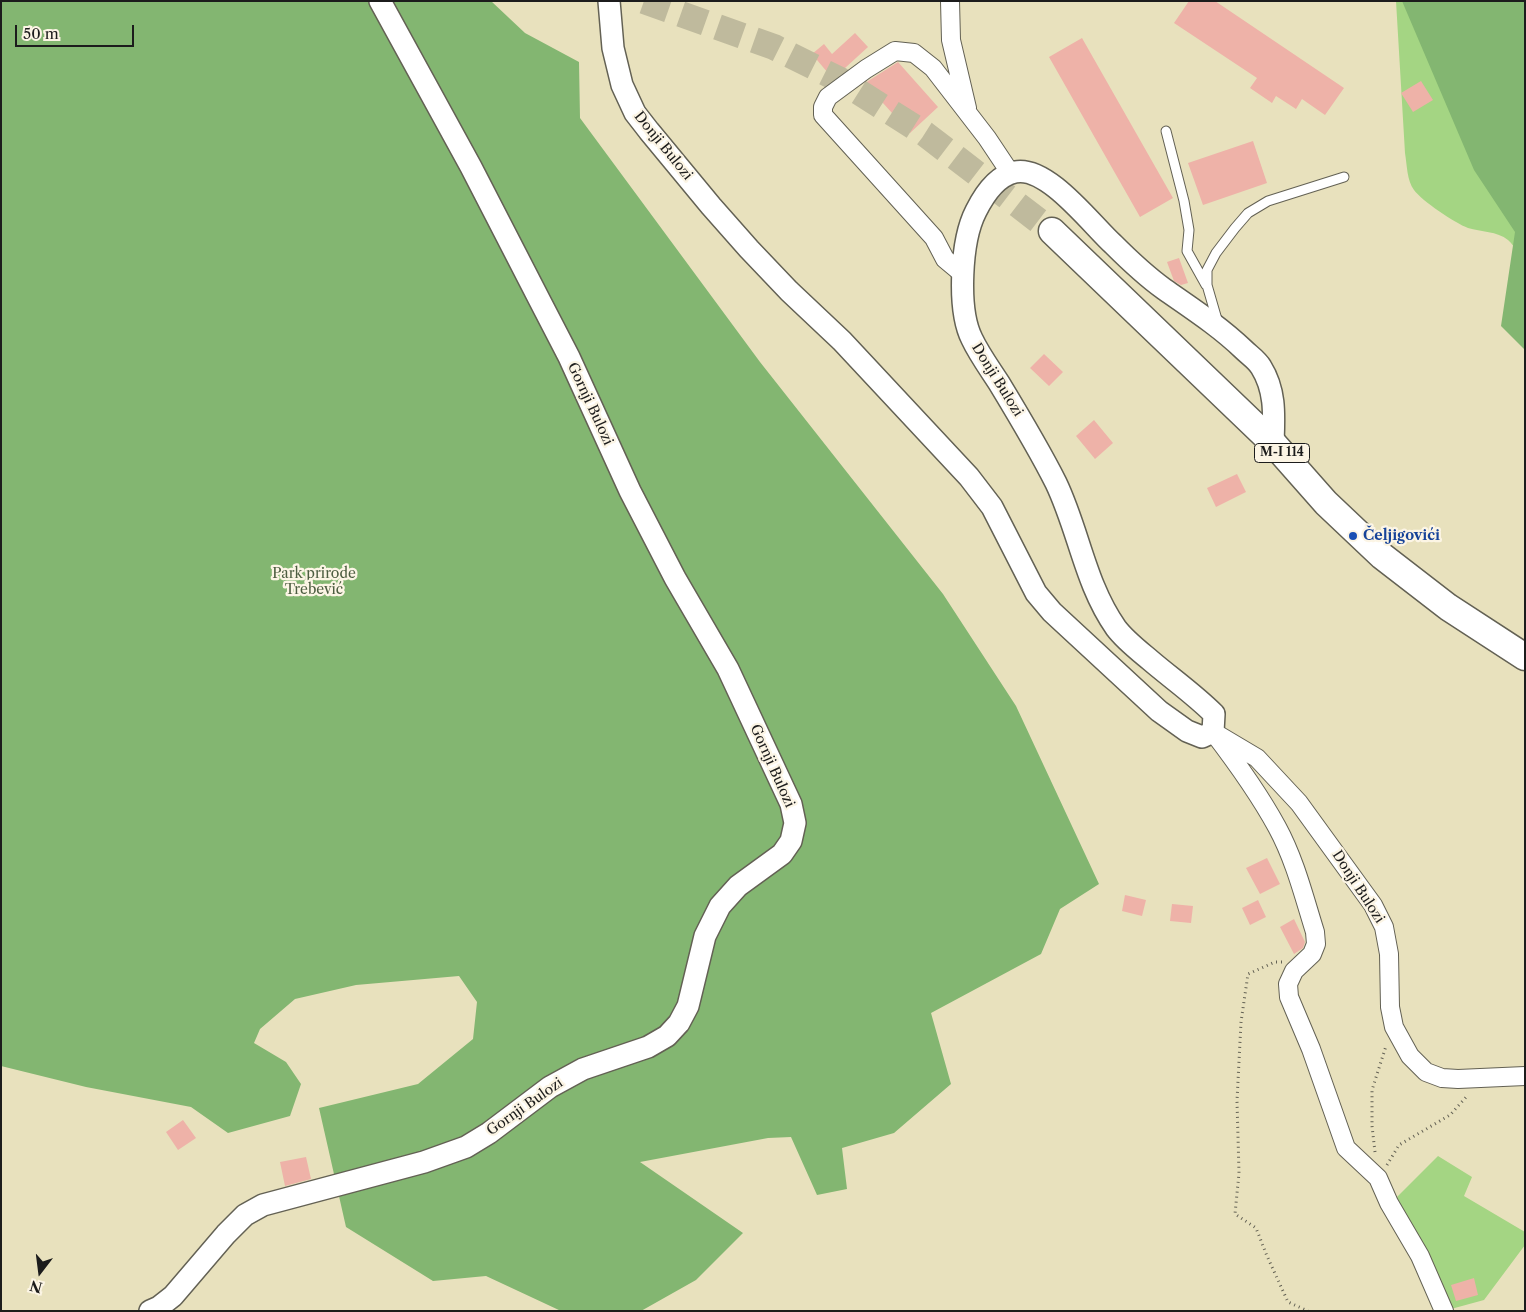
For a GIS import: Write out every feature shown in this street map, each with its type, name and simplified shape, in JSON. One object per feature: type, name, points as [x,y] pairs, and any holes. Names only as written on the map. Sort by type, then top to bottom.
[{"type":"main road","name":"M-I 114","points":[[1052,231],[1273,443],[1326,503],[1382,556],[1448,607],[1525,657]]},
{"type":"street","name":"Gornji Bulozi","points":[[150,1311],[159,1307],[173,1296],[226,1234],[251,1211],[263,1205],[297,1195],[424,1162],[466,1146],[489,1133],[550,1087],[583,1069],[648,1047],[667,1036],[679,1023],[688,1006],[705,936],[720,906],[738,886],[782,854],[792,841],[795,823],[791,804],[728,669],[675,578],[630,491],[569,357],[471,166],[380,1]]},
{"type":"street","name":"Donji Bulozi","points":[[609,1],[613,48],[622,85],[635,112],[705,199],[789,291],[842,341],[969,477],[992,507],[1036,593],[1052,612],[1160,710],[1187,731],[1202,737],[1214,732]]},
{"type":"street","points":[[950,1],[951,40],[968,114]]},
{"type":"street","points":[[963,274],[945,259],[934,238],[824,115],[823,107],[828,97],[866,68],[895,51],[914,53],[933,68],[1011,174],[1017,172],[1033,173],[1052,183],[1127,258],[1161,287],[1220,328],[1260,365],[1269,382],[1274,404],[1273,443]]},
{"type":"street","name":"Donji Bulozi","points":[[1011,174],[1004,176],[994,184],[980,202],[971,221],[964,257],[962,289],[970,337],[1032,438],[1057,486],[1068,512],[1086,570],[1104,609],[1118,630],[1130,643],[1214,714],[1214,732]]},
{"type":"street","name":"Donji Bulozi","points":[[1214,732],[1257,758],[1299,803],[1373,905],[1384,927],[1389,954],[1390,1007],[1394,1027],[1410,1056],[1426,1072],[1442,1078],[1458,1080],[1525,1076]]},
{"type":"street","points":[[1214,732],[1278,828],[1289,852],[1315,932],[1316,944],[1312,954],[1294,971],[1288,984],[1289,997],[1311,1049],[1346,1148],[1378,1178],[1389,1203],[1420,1256],[1444,1311]]},
{"type":"lane","points":[[1166,131],[1184,201],[1189,230],[1186,252],[1206,285],[1220,328]]},
{"type":"lane","points":[[1206,285],[1207,270],[1216,253],[1248,213],[1268,201],[1344,177]]},
{"type":"path","points":[[1303,962],[1275,962],[1248,974],[1241,1022],[1237,1101],[1239,1173],[1235,1214],[1256,1228],[1288,1302],[1308,1311]]},
{"type":"path","points":[[1378,1178],[1372,1126],[1372,1090],[1394,1027]]},
{"type":"path","points":[[1378,1178],[1399,1145],[1450,1115],[1484,1077]]},
{"type":"green space","name":"Park prirode Trebević","points":[[1,1],[491,1],[525,33],[579,62],[580,118],[760,362],[943,594],[1016,706],[1099,884],[1060,909],[1041,954],[931,1013],[951,1084],[894,1133],[842,1148],[847,1189],[817,1195],[791,1137],[768,1138],[640,1162],[743,1233],[696,1280],[641,1311],[561,1311],[486,1276],[433,1281],[346,1227],[319,1108],[418,1084],[473,1039],[477,1002],[459,976],[356,985],[295,999],[260,1029],[254,1043],[286,1062],[301,1084],[290,1116],[228,1133],[191,1107],[86,1087],[1,1066]]},
{"type":"green space","points":[[1396,1],[1525,1],[1525,270],[1516,250],[1504,237],[1468,228],[1455,222],[1418,195],[1412,186],[1405,153]]},
{"type":"green space","points":[[1402,1],[1525,1],[1525,350],[1501,326],[1515,232],[1474,170]]},
{"type":"green space","points":[[1438,1156],[1472,1177],[1464,1196],[1525,1232],[1525,1245],[1484,1300],[1451,1309],[1397,1197]]},
{"type":"building","points":[[1189,1],[1215,1],[1344,88],[1325,115],[1302,99],[1296,109],[1276,96],[1272,103],[1250,88],[1257,78],[1174,23]]},
{"type":"building","points":[[855,33],[868,47],[833,79],[812,54],[824,44],[832,54]]},
{"type":"building","points":[[1082,38],[1173,198],[1140,217],[1049,57]]},
{"type":"building","points":[[898,62],[938,107],[910,133],[865,83]]},
{"type":"building","points":[[1421,81],[1433,100],[1413,112],[1401,93]]},
{"type":"building","points":[[1253,141],[1267,183],[1203,205],[1188,163]]},
{"type":"building","points":[[1179,258],[1188,283],[1181,285],[1174,281],[1167,262]]},
{"type":"building","points":[[1044,354],[1063,372],[1049,386],[1030,368]]},
{"type":"building","points":[[1094,420],[1113,443],[1095,459],[1076,436]]},
{"type":"building","points":[[1237,474],[1246,492],[1216,507],[1207,488]]},
{"type":"building","points":[[1267,858],[1280,884],[1260,894],[1246,868]]},
{"type":"building","points":[[1125,895],[1146,900],[1142,916],[1122,911]]},
{"type":"building","points":[[1258,900],[1266,917],[1250,925],[1242,908]]},
{"type":"building","points":[[1172,904],[1193,906],[1191,923],[1170,921]]},
{"type":"building","points":[[1294,919],[1305,942],[1303,948],[1294,954],[1280,927]]},
{"type":"building","points":[[183,1120],[196,1138],[178,1150],[166,1132]]},
{"type":"building","points":[[306,1157],[311,1179],[285,1186],[280,1162]]},
{"type":"building","points":[[1474,1278],[1478,1295],[1456,1301],[1451,1285]]},
{"type":"tunnel","points":[[644,1],[774,47],[840,80],[925,134],[1052,231]]},
{"type":"place","name":"Čeljigovići","points":[[1353,536]]}]
